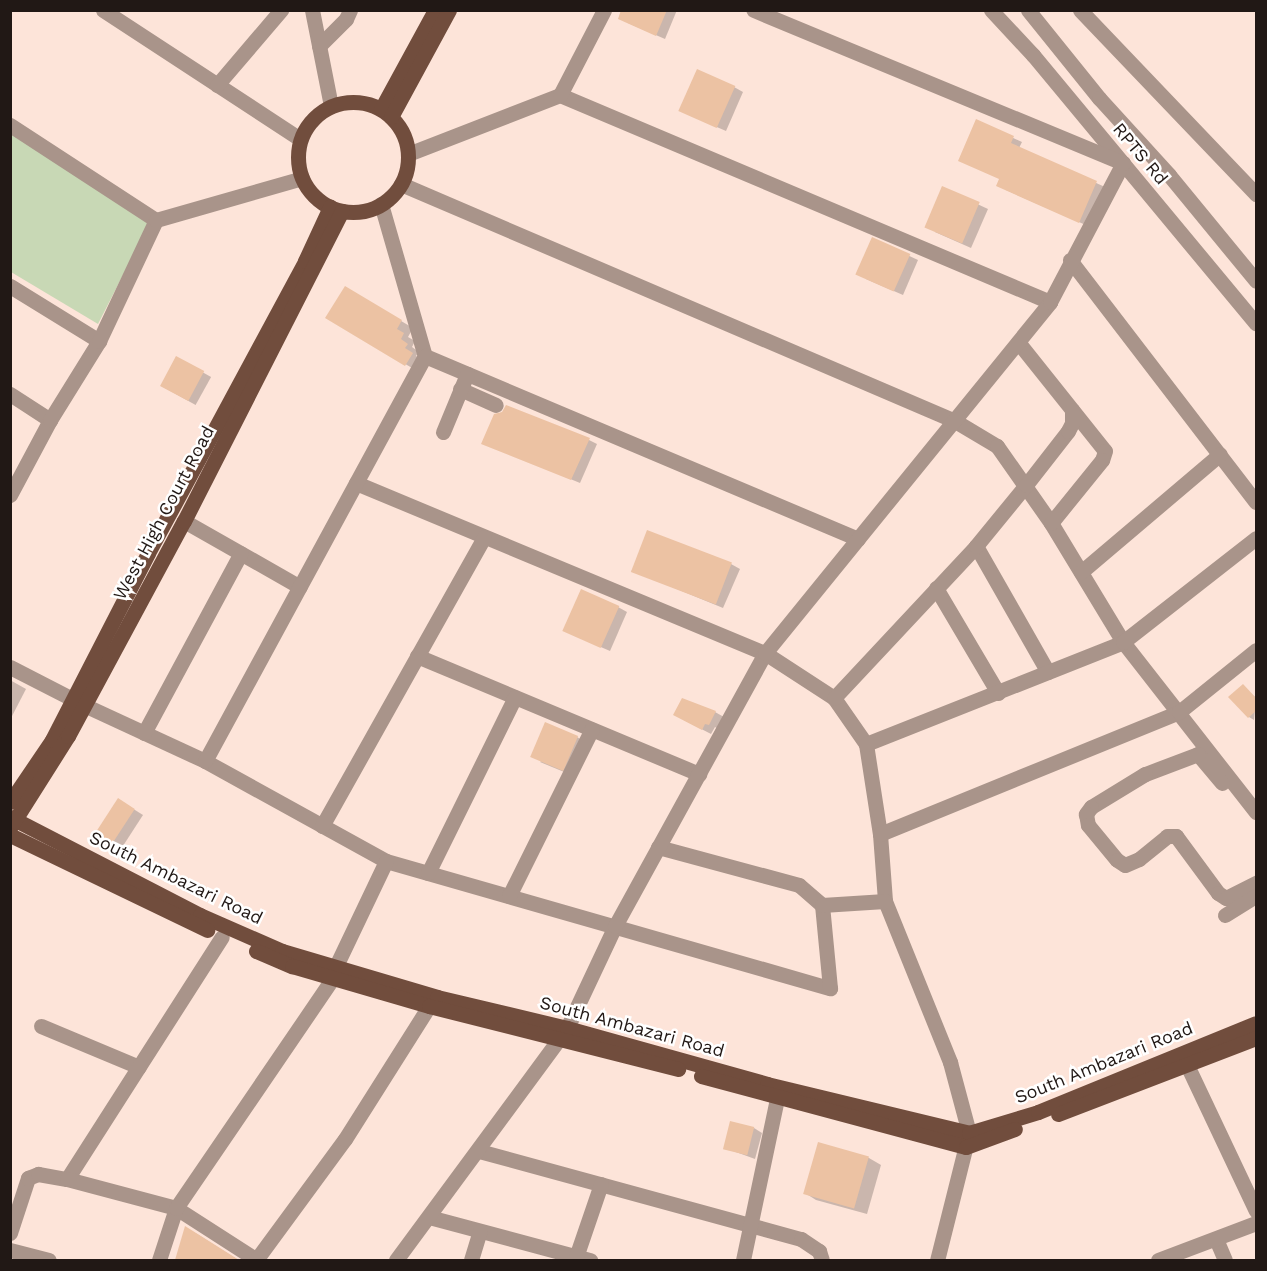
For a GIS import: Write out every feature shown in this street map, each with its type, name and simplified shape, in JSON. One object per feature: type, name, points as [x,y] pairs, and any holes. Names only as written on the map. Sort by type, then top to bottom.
[{"type":"main road","points":[[386,113],[435,10]]},
{"type":"main road","points":[[386,113],[449,10]]},
{"type":"main road","points":[[348,102],[365,103],[386,113],[405,141],[408,154],[407,170],[401,184],[381,204],[369,210],[336,209],[313,195],[302,178],[298,158],[300,139],[312,120],[331,106],[348,102]]},
{"type":"main road","points":[[10,802],[79,702],[143,562],[305,261],[336,209]]},
{"type":"main road","name":"West High Court Road","points":[[12,822],[68,736],[79,702],[184,521],[336,209]]},
{"type":"main road","name":"South Ambazari Road","points":[[12,822],[236,932],[334,972],[429,1006],[564,1033],[767,1084],[968,1140],[1257,1023]]},
{"type":"main road","name":"South Ambazari Road","points":[[10,835],[222,937],[292,966],[334,972],[437,996],[777,1098],[968,1140],[1187,1065],[1257,1038]]},
{"type":"street","points":[[103,10],[300,139]]},
{"type":"street","points":[[217,85],[281,10]]},
{"type":"street","points":[[312,10],[331,106]]},
{"type":"street","points":[[320,46],[346,19],[350,10]]},
{"type":"street","points":[[408,154],[560,95],[604,10]]},
{"type":"street","name":"RPTS Rd","points":[[991,10],[1033,55],[1257,324]]},
{"type":"street","points":[[1028,10],[1099,98],[1169,175],[1257,281]]},
{"type":"street","points":[[1080,10],[1257,194]]},
{"type":"street","points":[[396,1260],[479,1151],[564,1033],[615,926],[765,653],[1050,302],[1070,260],[1123,163],[758,12]]},
{"type":"street","points":[[560,95],[1050,302]]},
{"type":"street","points":[[10,125],[156,220]]},
{"type":"street","points":[[10,495],[50,420],[99,341],[156,220],[302,178]]},
{"type":"street","points":[[401,184],[955,421],[997,446],[1051,523],[1123,642],[1179,712],[1208,758],[1251,805],[1257,824]]},
{"type":"street","points":[[205,762],[424,356],[381,204]]},
{"type":"street","points":[[1070,260],[1257,501]]},
{"type":"street","points":[[10,286],[99,341]]},
{"type":"street","points":[[1018,342],[1105,451],[1102,460],[1051,523]]},
{"type":"street","points":[[424,356],[858,539]]},
{"type":"street","points":[[443,432],[466,374]]},
{"type":"street","points":[[460,389],[496,405]]},
{"type":"street","points":[[10,394],[50,420]]},
{"type":"street","points":[[834,698],[975,546],[1026,485],[1068,431],[1072,423],[1072,410]]},
{"type":"street","points":[[1081,572],[1220,454]]},
{"type":"street","points":[[356,483],[765,653],[834,698],[866,744],[880,834],[885,901],[951,1062],[968,1140],[937,1260]]},
{"type":"street","points":[[184,521],[300,586]]},
{"type":"street","points":[[322,826],[484,537]]},
{"type":"street","points":[[866,744],[1123,642],[1257,538]]},
{"type":"street","points":[[975,546],[1048,672]]},
{"type":"street","points":[[144,733],[240,553]]},
{"type":"street","points":[[936,588],[998,693]]},
{"type":"street","points":[[880,834],[1179,712],[1257,650]]},
{"type":"street","points":[[417,656],[699,774]]},
{"type":"street","points":[[10,667],[205,762],[386,861],[830,988],[822,905],[800,885],[658,847]]},
{"type":"street","points":[[428,873],[515,697]]},
{"type":"street","points":[[508,896],[592,729]]},
{"type":"street","points":[[1208,758],[1198,754],[1145,774],[1091,807],[1086,814],[1088,825],[1117,860],[1125,865],[1138,859],[1167,837],[1176,836],[1218,893],[1226,898],[1257,883]]},
{"type":"street","points":[[159,1260],[176,1208],[334,972],[386,861]]},
{"type":"street","points":[[1225,915],[1257,896]]},
{"type":"street","points":[[822,905],[885,901]]},
{"type":"street","points":[[67,1179],[222,937]]},
{"type":"street","points":[[10,1233],[28,1178],[38,1174],[67,1179],[176,1208],[256,1260],[345,1139],[429,1006]]},
{"type":"street","points":[[41,1026],[139,1067]]},
{"type":"street","points":[[1187,1065],[1257,1211]]},
{"type":"street","points":[[743,1260],[777,1098]]},
{"type":"street","points":[[479,1151],[750,1227],[801,1239],[819,1251],[822,1260]]},
{"type":"street","points":[[429,1217],[556,1256],[583,1259],[601,1184]]},
{"type":"street","points":[[1158,1260],[1257,1224]]},
{"type":"street","points":[[471,1260],[480,1231]]},
{"type":"street","points":[[1216,1239],[1225,1260]]},
{"type":"street","points":[[10,1250],[49,1260]]},
{"type":"green space","points":[[10,133],[149,224],[98,324],[11,272]]},
{"type":"building","points":[[621,10],[667,10],[656,36],[618,19]]},
{"type":"building","points":[[697,69],[735,86],[717,128],[678,111]]},
{"type":"building","points":[[976,119],[1014,136],[1011,143],[1097,181],[1079,223],[996,186],[999,179],[958,161]]},
{"type":"building","points":[[942,186],[980,202],[962,243],[924,227]]},
{"type":"building","points":[[872,237],[910,254],[894,292],[855,274]]},
{"type":"building","points":[[345,286],[402,320],[397,329],[404,333],[401,339],[408,344],[405,348],[413,353],[405,366],[325,318]]},
{"type":"building","points":[[176,356],[204,371],[188,401],[160,386]]},
{"type":"building","points":[[506,405],[590,438],[571,480],[481,444],[494,414],[502,412]]},
{"type":"building","points":[[647,530],[732,563],[716,605],[631,572]]},
{"type":"building","points":[[581,589],[619,606],[601,648],[562,631]]},
{"type":"building","points":[[1243,684],[1257,699],[1257,710],[1248,718],[1228,697]]},
{"type":"building","points":[[682,698],[716,711],[709,725],[705,724],[702,730],[673,715]]},
{"type":"building","points":[[545,722],[578,736],[563,771],[530,757]]},
{"type":"building","points":[[118,798],[135,809],[111,846],[94,835]]},
{"type":"building","points":[[730,1121],[754,1127],[747,1155],[723,1149]]},
{"type":"building","points":[[818,1142],[869,1157],[854,1209],[803,1194]]},
{"type":"building","points":[[185,1226],[239,1260],[175,1260]]}]
